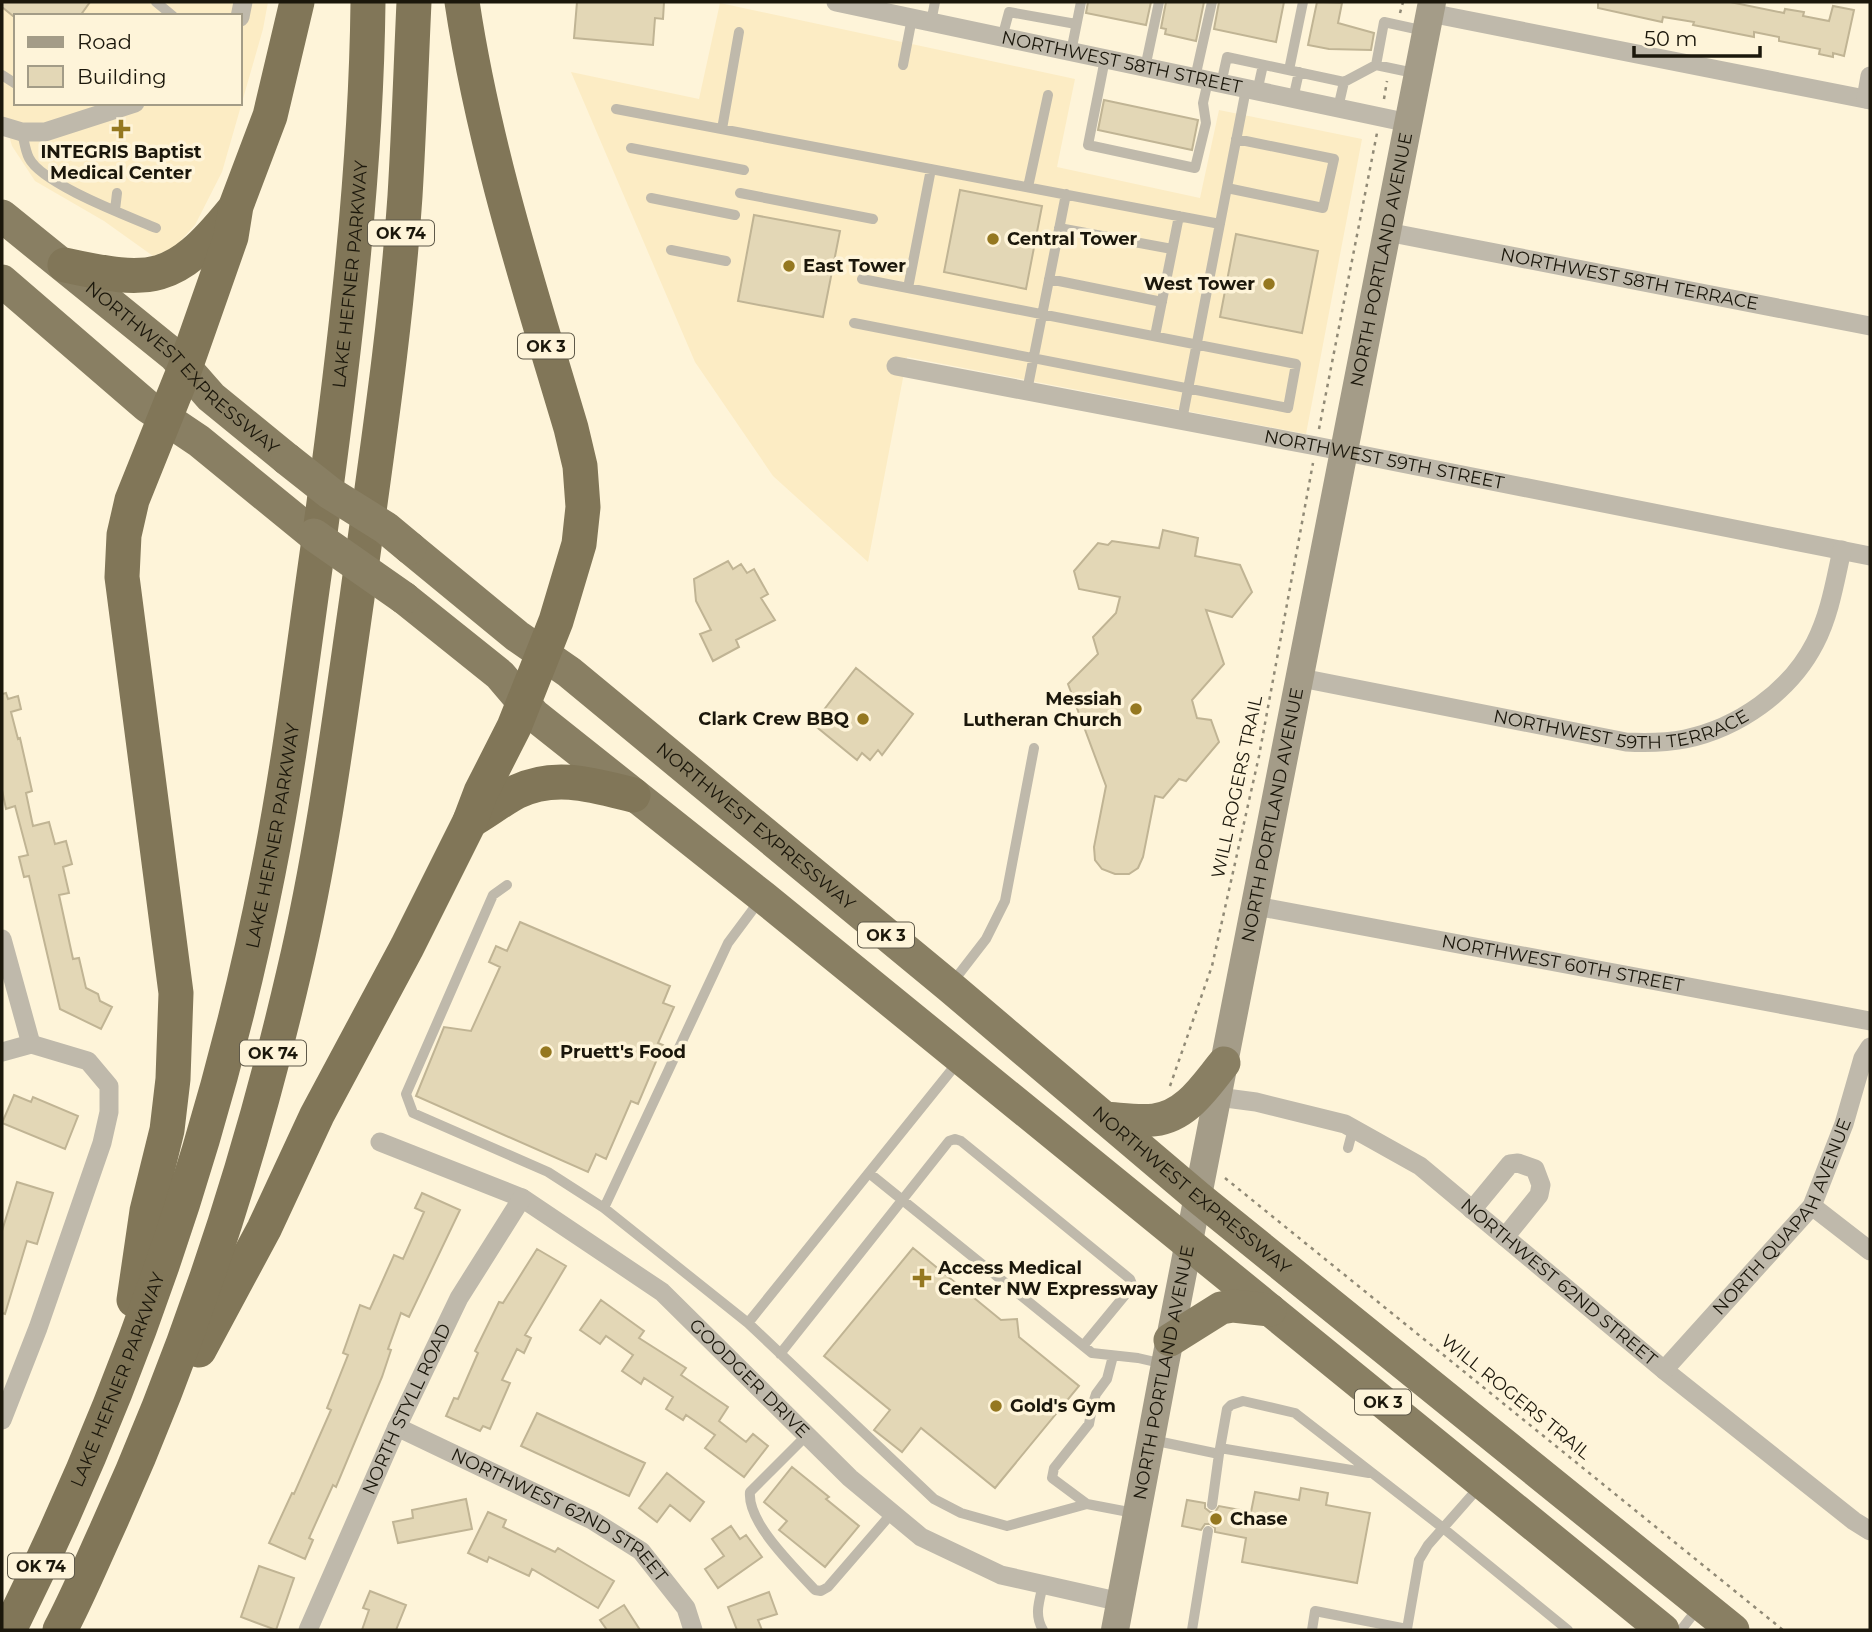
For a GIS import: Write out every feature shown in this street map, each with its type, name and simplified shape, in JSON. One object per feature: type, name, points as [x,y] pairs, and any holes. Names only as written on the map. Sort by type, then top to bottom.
[{"type":"highway","points":[[121,1379],[147,1212],[167,1130],[176,1033],[176,993],[171,948],[122,577],[124,535],[132,500],[185,368],[231,237],[236,206],[270,116],[297,2]]},
{"type":"highway","name":"LAKE HEFNER PARKWAY","points":[[9,1630],[71,1500],[121,1379],[198,1158],[236,1017],[270,861],[290,748],[333,439],[351,281],[362,137],[368,2]]},
{"type":"highway","name":"OK 74","points":[[60,1630],[134,1470],[183,1345],[226,1221],[295,970],[321,841],[392,331],[405,198],[414,2]]},
{"type":"highway","name":"OK 3","points":[[462,2],[494,168],[580,466],[583,507],[579,544],[543,654]]},
{"type":"highway","points":[[65,265],[134,277],[158,273],[179,265],[197,252],[236,206]]},
{"type":"highway","name":"NORTHWEST EXPRESSWAY","points":[[8,223],[65,265],[175,356],[211,397],[287,459],[330,493],[386,528],[517,636],[569,672],[949,986],[1199,1198],[1733,1630]]},
{"type":"highway","points":[[2,281],[147,406],[166,418]]},
{"type":"highway","name":"OK 3","points":[[166,418],[199,441],[314,535],[404,597],[500,676],[534,715],[763,897],[1663,1630]]},
{"type":"highway","points":[[134,1470],[264,1229],[317,1115],[407,947],[470,821],[543,654]]},
{"type":"highway","points":[[470,821],[513,793],[532,785],[555,781],[579,781],[633,795]]},
{"type":"highway","points":[[1105,1118],[1153,1120],[1172,1115],[1192,1101],[1224,1063]]},
{"type":"highway","points":[[1168,1352],[1221,1308],[1233,1306],[1270,1310]]},
{"type":"main road","name":"NORTH PORTLAND AVENUE","points":[[1115,1630],[1430,15]]},
{"type":"street","name":"NORTHWEST 58TH STREET","points":[[836,2],[1409,123]]},
{"type":"street","points":[[1430,15],[1868,99],[1870,76]]},
{"type":"street","points":[[2,126],[22,131],[45,132],[129,105]]},
{"type":"street","name":"NORTHWEST 58TH TERRACE","points":[[1387,232],[1870,327]]},
{"type":"street","name":"NORTHWEST 59TH STREET","points":[[896,366],[1870,556]]},
{"type":"street","name":"NORTHWEST 59TH TERRACE","points":[[1301,678],[1626,742],[1655,743],[1685,739],[1718,729],[1762,705],[1804,663],[1824,623],[1842,550]]},
{"type":"street","name":"NORTHWEST 60TH STREET","points":[[1256,906],[1870,1021]]},
{"type":"street","points":[[2,939],[31,1044]]},
{"type":"street","points":[[2,1052],[31,1044],[88,1061],[110,1086],[109,1112],[102,1143],[38,1328],[2,1420]]},
{"type":"street","name":"NORTH QUAPAH AVENUE","points":[[1664,1370],[1812,1206],[1844,1124],[1863,1058],[1870,1046]]},
{"type":"street","name":"NORTHWEST 62ND STREET","points":[[1218,1097],[1256,1101],[1345,1124],[1350,1138],[1420,1166],[1664,1370],[1870,1531]]},
{"type":"street","name":"GOODGER DRIVE","points":[[380,1142],[522,1198],[662,1292],[850,1478],[921,1537],[1001,1575],[1121,1602]]},
{"type":"street","points":[[1472,1210],[1510,1164],[1518,1163],[1535,1169],[1541,1185],[1539,1195],[1505,1237]]},
{"type":"street","name":"NORTH STYLL ROAD","points":[[308,1630],[397,1427],[459,1298],[522,1198]]},
{"type":"street","points":[[1812,1206],[1870,1251]]},
{"type":"street","name":"NORTHWEST 62ND STREET","points":[[397,1427],[593,1520],[641,1551],[686,1608],[693,1630]]},
{"type":"lane","points":[[156,2],[171,14]]},
{"type":"lane","points":[[903,65],[921,20],[935,2]]},
{"type":"lane","points":[[1071,52],[1081,2]]},
{"type":"lane","points":[[1145,68],[1159,2]]},
{"type":"lane","points":[[1105,59],[1088,145],[1195,168],[1206,122],[1203,103],[1208,81],[1212,2]]},
{"type":"lane","points":[[1293,99],[1303,2]]},
{"type":"lane","points":[[1002,38],[1009,12],[1076,24]]},
{"type":"lane","points":[[1376,65],[1384,22],[1430,15]]},
{"type":"lane","points":[[722,129],[740,32]]},
{"type":"lane","points":[[1208,81],[1227,57],[1344,82],[1376,65],[1418,74]]},
{"type":"lane","points":[[1182,420],[1236,139],[1263,65]]},
{"type":"lane","points":[[1338,108],[1344,82]]},
{"type":"lane","points":[[1028,187],[1048,95]]},
{"type":"lane","points":[[616,109],[1220,223]]},
{"type":"lane","points":[[22,131],[29,159],[45,174],[156,228]]},
{"type":"lane","points":[[1227,188],[1323,208],[1334,159],[1236,139]]},
{"type":"lane","points":[[631,148],[744,170]]},
{"type":"lane","points":[[908,288],[931,169]]},
{"type":"lane","points":[[115,210],[117,193]]},
{"type":"lane","points":[[740,193],[873,219]]},
{"type":"lane","points":[[1027,391],[1066,194]]},
{"type":"lane","points":[[650,198],[735,215]]},
{"type":"lane","points":[[1155,336],[1179,216]]},
{"type":"lane","points":[[1059,228],[1172,249]]},
{"type":"lane","points":[[671,250],[726,261]]},
{"type":"lane","points":[[853,323],[1288,408],[1296,364],[862,279]]},
{"type":"lane","points":[[1049,279],[1162,302]]},
{"type":"lane","points":[[949,986],[986,940],[1005,901],[1034,748]]},
{"type":"lane","points":[[507,885],[493,895],[405,1094],[413,1113],[548,1172],[604,1208],[748,1323],[934,1499],[961,1514],[1007,1526],[1087,1504]]},
{"type":"lane","points":[[604,1208],[728,943],[763,897]]},
{"type":"lane","points":[[748,1323],[961,1059]]},
{"type":"lane","points":[[780,1354],[949,1141],[955,1139],[981,1157],[1130,1279],[1130,1289],[1083,1346]]},
{"type":"lane","points":[[869,1172],[1092,1353],[1138,1358],[1168,1352]]},
{"type":"lane","points":[[1113,1356],[1107,1379],[1093,1403],[1089,1424],[1054,1468],[1052,1478],[1087,1504],[1139,1514]]},
{"type":"lane","points":[[1212,1505],[1227,1409],[1243,1401],[1295,1413],[1568,1630]]},
{"type":"lane","points":[[807,1435],[750,1492],[749,1501],[774,1544],[815,1590],[821,1591],[828,1587],[892,1513]]},
{"type":"lane","points":[[1152,1440],[1373,1474]]},
{"type":"lane","points":[[1312,1630],[1315,1611],[1407,1630],[1419,1560],[1423,1552],[1482,1483]]},
{"type":"lane","points":[[1192,1630],[1208,1531]]},
{"type":"lane","points":[[1043,1585],[1037,1611],[1037,1621],[1043,1630]]},
{"type":"lane","points":[[1681,1630],[1701,1605]]},
{"type":"path","points":[[1401,13],[1403,2]]},
{"type":"path","points":[[1384,99],[1387,79]]},
{"type":"path","points":[[1319,431],[1377,133]]},
{"type":"path","name":"WILL ROGERS TRAIL","points":[[1167,1097],[1212,966],[1259,756],[1312,465]]},
{"type":"path","name":"WILL ROGERS TRAIL","points":[[1232,1184],[1783,1630]]},
{"type":"shaded area","name":"INTEGRIS Baptist Medical Center","points":[[2,2],[268,2],[242,102],[242,14],[14,14],[14,105],[241,105],[222,172],[195,225],[174,248],[153,256],[104,221],[35,181],[12,146],[2,111]]},
{"type":"shaded area","points":[[720,3],[1075,79],[1057,167],[1200,198],[1219,110],[1362,139],[1306,434],[907,357],[868,562],[773,476],[695,362],[571,72],[699,99]]},
{"type":"building","points":[[2,2],[90,2],[81,14],[13,16],[2,7]]},
{"type":"building","points":[[577,2],[664,2],[663,19],[655,18],[653,45],[574,38]]},
{"type":"building","points":[[1088,2],[1151,2],[1146,25],[1086,13]]},
{"type":"building","points":[[1166,2],[1204,2],[1196,41],[1165,34],[1166,29],[1161,28]]},
{"type":"building","points":[[1219,2],[1284,2],[1276,42],[1214,29]]},
{"type":"building","points":[[1317,2],[1342,3],[1338,23],[1374,33],[1371,50],[1329,49],[1308,45]]},
{"type":"building","points":[[1598,2],[1730,2],[1784,13],[1785,9],[1804,12],[1803,16],[1829,21],[1833,6],[1854,10],[1844,56],[1833,53],[1833,57],[1819,54],[1820,49],[1779,41],[1779,37],[1754,32],[1754,37],[1663,17],[1662,22],[1598,8]]},
{"type":"building","points":[[1104,100],[1198,120],[1192,150],[1098,130]]},
{"type":"building","name":"Central Tower","points":[[960,190],[1042,206],[1026,289],[944,272]]},
{"type":"building","name":"East Tower","points":[[754,215],[840,231],[823,317],[738,301]]},
{"type":"building","name":"West Tower","points":[[1236,234],[1318,251],[1302,333],[1220,317]]},
{"type":"building","name":"Messiah Lutheran Church","points":[[1163,530],[1198,538],[1195,556],[1240,565],[1252,592],[1232,617],[1206,610],[1224,664],[1192,700],[1197,718],[1211,720],[1219,742],[1186,781],[1179,779],[1163,798],[1155,796],[1143,857],[1138,868],[1129,874],[1115,874],[1102,869],[1095,860],[1094,847],[1106,786],[1068,684],[1098,654],[1093,637],[1116,613],[1120,597],[1079,589],[1074,571],[1098,543],[1108,545],[1112,541],[1159,548]]},
{"type":"building","points":[[728,561],[733,569],[741,564],[747,573],[754,569],[768,594],[761,598],[775,620],[736,640],[739,647],[713,661],[700,634],[711,630],[696,601],[694,579]]},
{"type":"building","name":"Clark Crew BBQ","points":[[856,668],[913,714],[882,755],[878,750],[870,760],[862,753],[857,760],[813,724]]},
{"type":"building","points":[[6,693],[8,699],[18,696],[21,709],[11,712],[32,791],[26,793],[33,826],[49,822],[55,844],[66,841],[72,864],[63,867],[69,893],[59,895],[73,959],[79,958],[86,988],[98,994],[100,1001],[112,1007],[101,1029],[60,1009],[29,876],[24,877],[19,857],[28,855],[15,806],[6,809],[2,790],[2,694]]},
{"type":"building","name":"Pruett's Food","points":[[520,922],[670,986],[663,1003],[674,1007],[658,1043],[663,1045],[638,1104],[631,1101],[606,1159],[596,1154],[588,1172],[416,1096],[444,1027],[471,1031],[500,967],[489,962],[496,946],[507,951]]},
{"type":"building","points":[[14,1095],[31,1102],[33,1097],[78,1116],[65,1149],[2,1123]]},
{"type":"building","points":[[17,1182],[53,1193],[37,1244],[27,1241],[5,1314],[2,1313],[2,1231]]},
{"type":"building","points":[[422,1193],[460,1210],[409,1317],[401,1313],[388,1349],[391,1350],[382,1377],[336,1487],[333,1485],[309,1538],[313,1540],[305,1559],[269,1543],[331,1410],[327,1408],[348,1355],[343,1353],[360,1305],[370,1309],[394,1255],[403,1259],[424,1212],[415,1208]]},
{"type":"building","points":[[913,1248],[1001,1320],[1017,1319],[1019,1337],[1079,1386],[995,1488],[921,1428],[902,1452],[874,1430],[890,1410],[824,1356]]},
{"type":"building","points":[[537,1249],[566,1266],[525,1335],[531,1338],[524,1353],[517,1349],[502,1380],[510,1383],[490,1429],[483,1426],[480,1431],[446,1416],[454,1398],[458,1399],[478,1353],[475,1351],[499,1302],[503,1303]]},
{"type":"building","points":[[601,1300],[644,1331],[639,1338],[686,1368],[681,1375],[728,1407],[719,1421],[746,1442],[753,1434],[768,1446],[744,1477],[705,1448],[715,1435],[686,1415],[683,1420],[666,1409],[673,1397],[644,1378],[641,1384],[622,1371],[633,1355],[606,1336],[600,1344],[580,1330]]},
{"type":"building","points":[[537,1413],[645,1463],[629,1496],[521,1446]]},
{"type":"building","points":[[792,1467],[859,1526],[825,1567],[779,1530],[787,1521],[764,1502]]},
{"type":"building","points":[[667,1473],[704,1502],[690,1521],[670,1505],[657,1522],[639,1508]]},
{"type":"building","name":"Chase","points":[[1301,1488],[1328,1493],[1326,1505],[1370,1513],[1357,1583],[1242,1562],[1246,1538],[1215,1532],[1215,1528],[1210,1524],[1205,1524],[1201,1530],[1182,1526],[1187,1500],[1205,1503],[1205,1508],[1210,1512],[1215,1512],[1219,1506],[1251,1512],[1255,1492],[1299,1500]]},
{"type":"building","points":[[466,1499],[472,1529],[398,1543],[393,1522],[413,1518],[412,1510]]},
{"type":"building","points":[[488,1512],[506,1520],[503,1527],[555,1552],[558,1548],[614,1581],[598,1608],[532,1569],[529,1576],[489,1557],[487,1562],[468,1553]]},
{"type":"building","points":[[731,1526],[740,1539],[746,1535],[762,1557],[718,1588],[705,1569],[724,1556],[712,1539]]},
{"type":"building","points":[[259,1566],[294,1578],[276,1630],[241,1617]]},
{"type":"building","points":[[370,1591],[406,1605],[396,1630],[362,1630],[369,1610],[363,1608]]},
{"type":"building","points":[[769,1592],[777,1614],[758,1620],[762,1630],[737,1630],[728,1607]]},
{"type":"building","points":[[624,1605],[640,1630],[607,1630],[600,1620]]},
{"type":"place","name":"INTEGRIS Baptist Medical Center","points":[[121,129]]},
{"type":"place","name":"Central Tower","points":[[993,239]]},
{"type":"place","name":"East Tower","points":[[789,266]]},
{"type":"place","name":"West Tower","points":[[1269,284]]},
{"type":"place","name":"Messiah Lutheran Church","points":[[1136,709]]},
{"type":"place","name":"Clark Crew BBQ","points":[[863,719]]},
{"type":"place","name":"Pruett's Food","points":[[546,1052]]},
{"type":"place","name":"Access Medical Center NW Expressway","points":[[922,1278]]},
{"type":"place","name":"Gold's Gym","points":[[996,1406]]},
{"type":"place","name":"Chase","points":[[1216,1519]]}]
